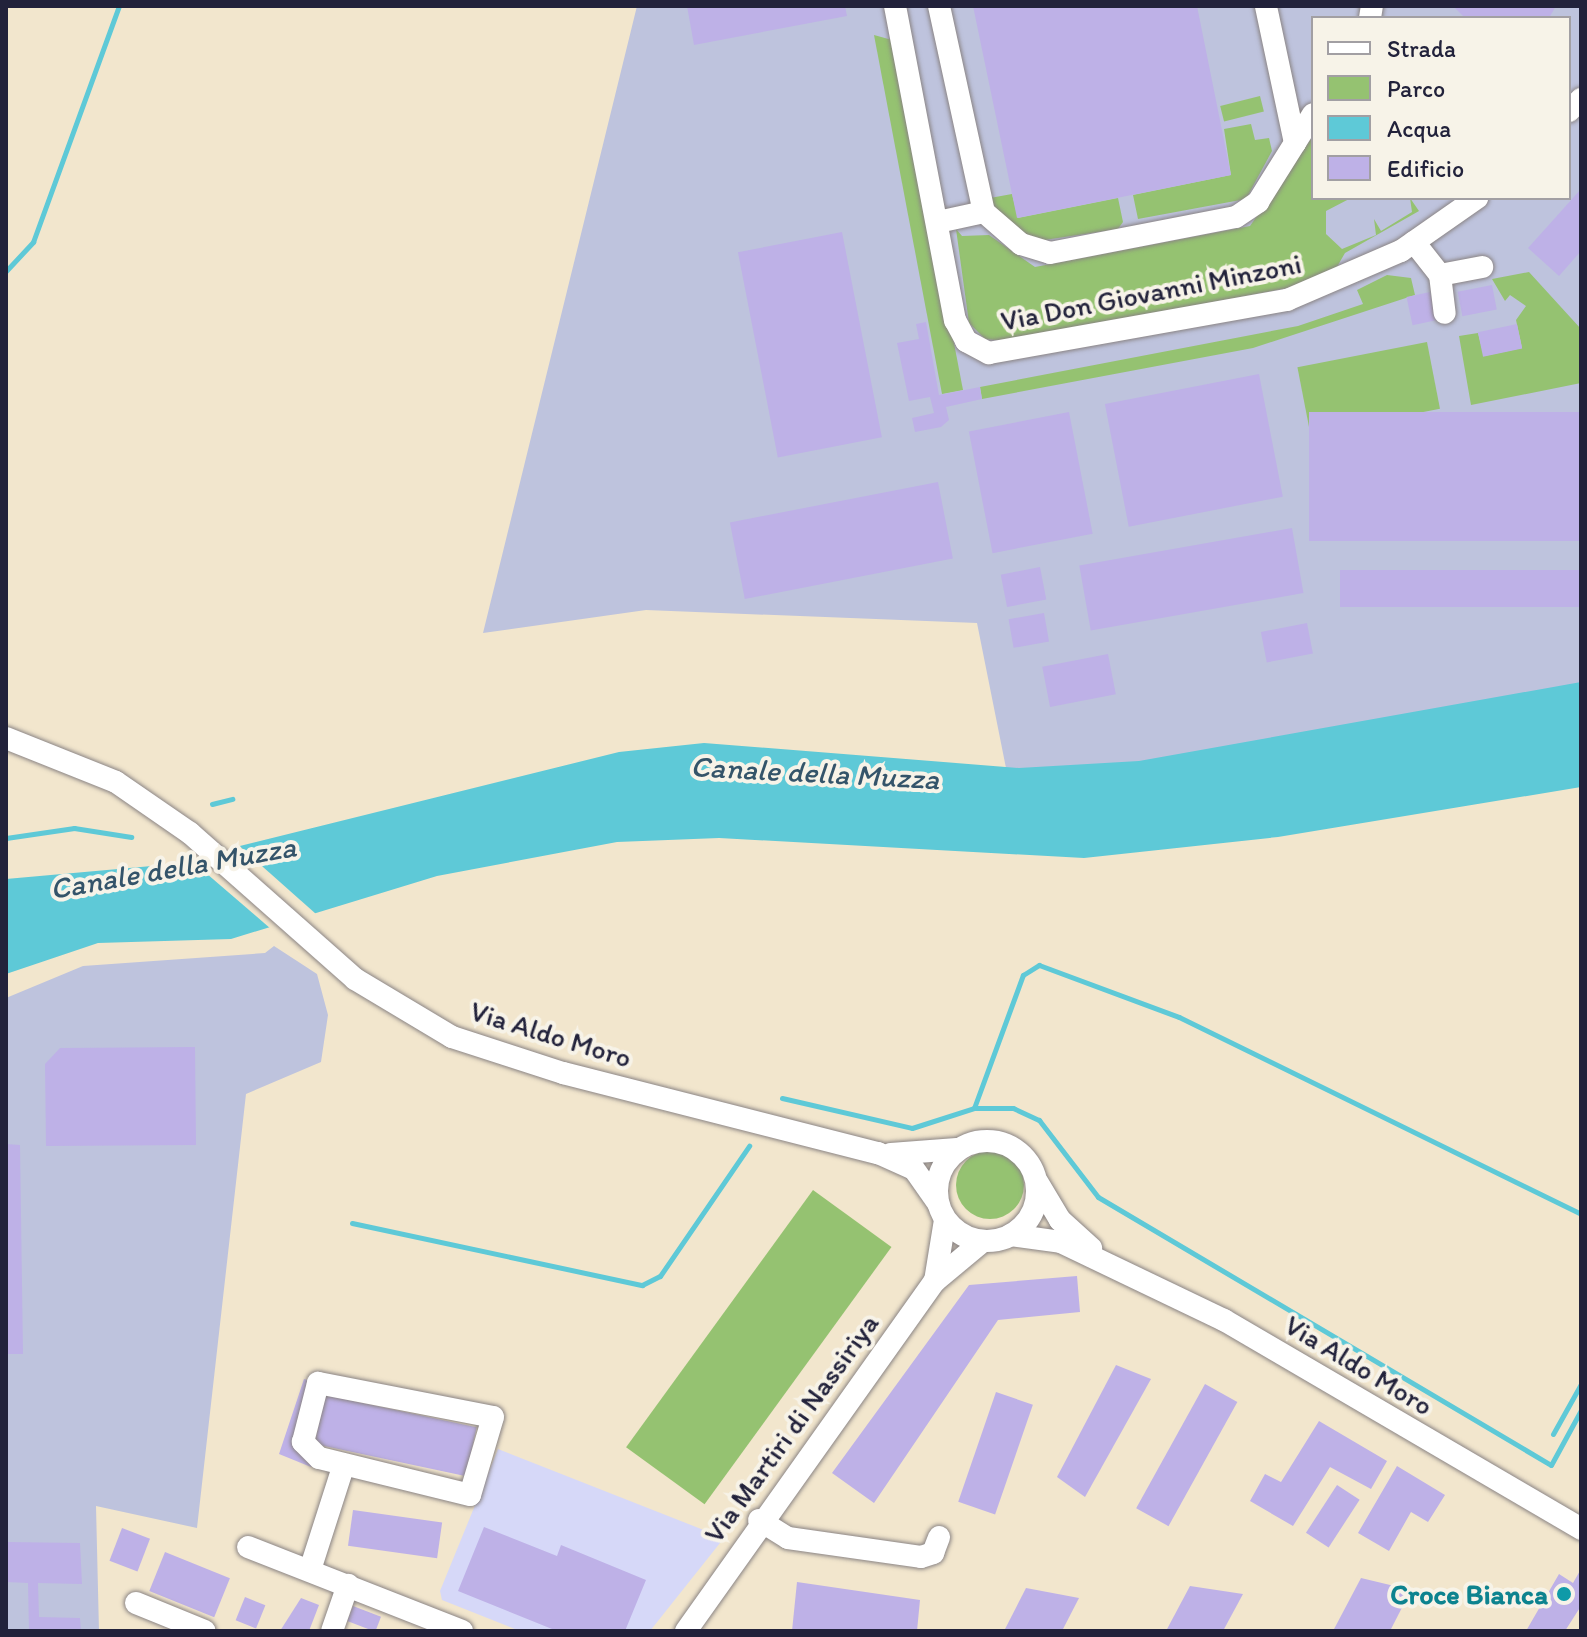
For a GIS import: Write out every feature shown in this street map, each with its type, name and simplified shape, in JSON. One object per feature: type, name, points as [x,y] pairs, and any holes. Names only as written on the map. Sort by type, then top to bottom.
[{"type":"street","name":"Via Don Giovanni Minzoni","points":[[895,6],[959,331],[977,349],[1002,354],[1287,300],[1414,242],[1474,200]]},
{"type":"street","points":[[939,6],[984,212],[1021,244],[1050,253],[1236,217],[1258,202],[1311,117]]},
{"type":"street","points":[[1266,6],[1295,143]]},
{"type":"street","points":[[938,222],[984,212]]},
{"type":"street","points":[[1414,242],[1440,275],[1445,313]]},
{"type":"street","points":[[1440,275],[1482,267]]},
{"type":"street","name":"Via Aldo Moro","points":[[6,738],[48,749],[116,782],[190,833],[355,979],[452,1037],[563,1073],[878,1153],[920,1174],[942,1212],[983,1241],[1011,1235],[1061,1242],[1104,1260],[1224,1320],[1581,1529]]},
{"type":"street","name":"Via Aldo Moro","points":[[878,1153],[957,1149],[998,1141],[1025,1158],[1060,1220],[1104,1260]]},
{"type":"street","points":[[942,1212],[937,1179],[957,1149]]},
{"type":"street","points":[[1011,1235],[1035,1206],[1035,1177]]},
{"type":"street","name":"Via Martiri di Nassiriya","points":[[935,1281],[942,1212]]},
{"type":"street","name":"Via Martiri di Nassiriya","points":[[673,1631],[691,1621],[759,1520],[935,1281],[983,1241]]},
{"type":"street","points":[[318,1383],[493,1417],[470,1495],[343,1467],[303,1442],[318,1383]]},
{"type":"street","points":[[310,1570],[343,1467]]},
{"type":"street","points":[[759,1520],[788,1538],[921,1557],[933,1553],[939,1537]]},
{"type":"street","points":[[248,1547],[462,1631]]},
{"type":"street","points":[[332,1631],[348,1585]]},
{"type":"street","points":[[136,1603],[205,1631]]},
{"type":"shaded area","points":[[637,6],[1581,6],[1581,705],[1010,788],[977,623],[646,610],[483,633]]},
{"type":"shaded area","points":[[274,946],[317,974],[328,1015],[321,1062],[246,1094],[197,1528],[96,1506],[99,1631],[6,1631],[6,998],[83,966],[265,953]]},
{"type":"shaded area","points":[[498,1449],[724,1538],[650,1631],[520,1631],[442,1600],[440,1591]]},
{"type":"green space","points":[[874,35],[892,40],[901,67],[963,390],[942,394]]},
{"type":"green space","points":[[1260,96],[1264,112],[1224,121],[1220,106]]},
{"type":"green space","points":[[1251,124],[1255,140],[1269,138],[1272,151],[1246,199],[1138,219],[1133,195],[1231,175],[1224,129]]},
{"type":"green space","points":[[1311,139],[1311,200],[1347,200],[1326,211],[1326,234],[1342,249],[1376,235],[1374,219],[1381,231],[1412,212],[1410,200],[1419,211],[1345,253],[1334,272],[1293,287],[1005,341],[985,339],[969,323],[956,229],[962,236],[989,235],[1035,267],[1250,226]]},
{"type":"green space","points":[[1012,194],[1018,218],[1118,198],[1123,222],[1118,229],[1038,241],[1000,218],[990,198]]},
{"type":"green space","points":[[1529,272],[1581,329],[1581,383],[1471,405],[1459,336],[1478,333],[1484,356],[1522,348],[1516,320],[1526,306],[1510,295],[1505,301],[1492,279]]},
{"type":"green space","points":[[1387,275],[1411,278],[1415,295],[1253,348],[982,399],[980,387],[1298,326],[1363,304],[1357,290]]},
{"type":"green space","points":[[1427,342],[1440,409],[1310,434],[1297,367]]},
{"type":"green space","points":[[990,1151],[1014,1161],[1024,1185],[1014,1209],[990,1219],[966,1209],[956,1185],[966,1161]]},
{"type":"green space","points":[[813,1190],[891,1247],[705,1504],[626,1447]]},
{"type":"water","name":"Canale della Muzza","points":[[1581,682],[1581,787],[1278,837],[1084,858],[719,838],[617,842],[437,876],[231,939],[98,943],[6,974],[6,879],[163,865],[619,752],[704,743],[1019,768],[1139,761]]},
{"type":"pier","points":[[235,842],[316,914],[271,929],[185,855]]},
{"type":"building","points":[[687,6],[845,6],[847,16],[694,45]]},
{"type":"building","points":[[973,6],[1197,6],[1231,175],[1017,218]]},
{"type":"building","points":[[1453,6],[1556,6],[1550,16],[1463,16]]},
{"type":"building","points":[[1581,189],[1581,251],[1559,276],[1528,248]]},
{"type":"building","points":[[842,232],[882,437],[778,457],[738,252]]},
{"type":"building","points":[[1492,285],[1497,310],[1462,316],[1458,292]]},
{"type":"building","points":[[1430,292],[1436,320],[1413,325],[1407,297]]},
{"type":"building","points":[[926,322],[939,395],[980,387],[982,399],[946,407],[949,420],[941,427],[915,432],[912,418],[934,413],[930,397],[909,401],[897,343],[919,339],[916,324]]},
{"type":"building","points":[[1517,324],[1522,348],[1483,357],[1478,332]]},
{"type":"building","points":[[1259,374],[1283,497],[1129,527],[1105,404]]},
{"type":"building","points":[[1069,412],[1093,534],[993,553],[969,431]]},
{"type":"building","points":[[1309,412],[1581,412],[1581,541],[1309,541]]},
{"type":"building","points":[[938,482],[953,559],[745,599],[730,522]]},
{"type":"building","points":[[1292,528],[1303,593],[1091,631],[1079,566]]},
{"type":"building","points":[[1040,567],[1046,599],[1007,607],[1001,575]]},
{"type":"building","points":[[1340,570],[1581,570],[1581,607],[1340,607]]},
{"type":"building","points":[[1044,613],[1049,642],[1014,648],[1009,619]]},
{"type":"building","points":[[1307,623],[1313,653],[1267,662],[1261,632]]},
{"type":"building","points":[[1108,654],[1116,694],[1050,707],[1042,667]]},
{"type":"building","points":[[195,1047],[196,1145],[46,1146],[45,1064],[60,1048]]},
{"type":"building","points":[[6,1144],[20,1145],[23,1354],[6,1354]]},
{"type":"building","points":[[1077,1276],[1080,1312],[998,1320],[874,1503],[832,1473],[969,1285]]},
{"type":"building","points":[[1116,1365],[1151,1379],[1085,1497],[1057,1477]]},
{"type":"building","points":[[304,1379],[311,1381],[311,1467],[279,1454]]},
{"type":"building","points":[[1205,1384],[1237,1402],[1169,1526],[1136,1508]]},
{"type":"building","points":[[996,1392],[1033,1405],[995,1514],[958,1502]]},
{"type":"building","points":[[325,1395],[477,1427],[466,1476],[315,1444]]},
{"type":"building","points":[[1319,1421],[1387,1461],[1371,1489],[1330,1467],[1293,1526],[1250,1501],[1265,1474],[1281,1482]]},
{"type":"building","points":[[1397,1466],[1445,1495],[1428,1522],[1411,1512],[1389,1551],[1358,1533]]},
{"type":"building","points":[[1337,1485],[1360,1500],[1329,1548],[1306,1533]]},
{"type":"building","points":[[353,1510],[442,1523],[437,1558],[348,1546]]},
{"type":"building","points":[[484,1527],[557,1556],[561,1545],[646,1580],[625,1631],[557,1631],[458,1591]]},
{"type":"building","points":[[122,1528],[150,1539],[137,1571],[109,1561]]},
{"type":"building","points":[[6,1542],[80,1543],[82,1584],[38,1583],[39,1617],[80,1618],[81,1631],[29,1631],[28,1583],[6,1582]]},
{"type":"building","points":[[165,1552],[230,1578],[214,1617],[149,1591]]},
{"type":"building","name":"Croce Bianca","points":[[1581,1569],[1581,1606],[1565,1631],[1526,1631],[1559,1574],[1573,1583]]},
{"type":"building","points":[[1361,1578],[1411,1590],[1390,1631],[1333,1631]]},
{"type":"building","points":[[797,1582],[920,1600],[917,1631],[792,1631]]},
{"type":"building","points":[[1190,1586],[1243,1594],[1223,1631],[1166,1631]]},
{"type":"building","points":[[1026,1588],[1079,1598],[1062,1631],[1004,1631]]},
{"type":"building","points":[[245,1597],[265,1605],[256,1628],[236,1620]]},
{"type":"building","points":[[301,1598],[319,1605],[309,1631],[280,1631]]},
{"type":"building","points":[[353,1606],[381,1617],[376,1631],[347,1621]]},
{"type":"waterway","points":[[6,271],[33,242],[119,6]]},
{"type":"waterway","points":[[212,804],[232,799]]},
{"type":"waterway","points":[[6,838],[74,828],[131,837]]},
{"type":"waterway","points":[[782,1098],[912,1128],[974,1108],[1023,975],[1039,965],[1179,1017],[1581,1214]]},
{"type":"waterway","points":[[974,1108],[1013,1108],[1039,1120],[1098,1197],[1551,1465],[1581,1410]]},
{"type":"waterway","points":[[352,1223],[642,1285],[660,1276],[749,1146]]},
{"type":"waterway","points":[[1553,1434],[1581,1384]]},
{"type":"place","name":"Croce Bianca","points":[[1564,1594]]}]
